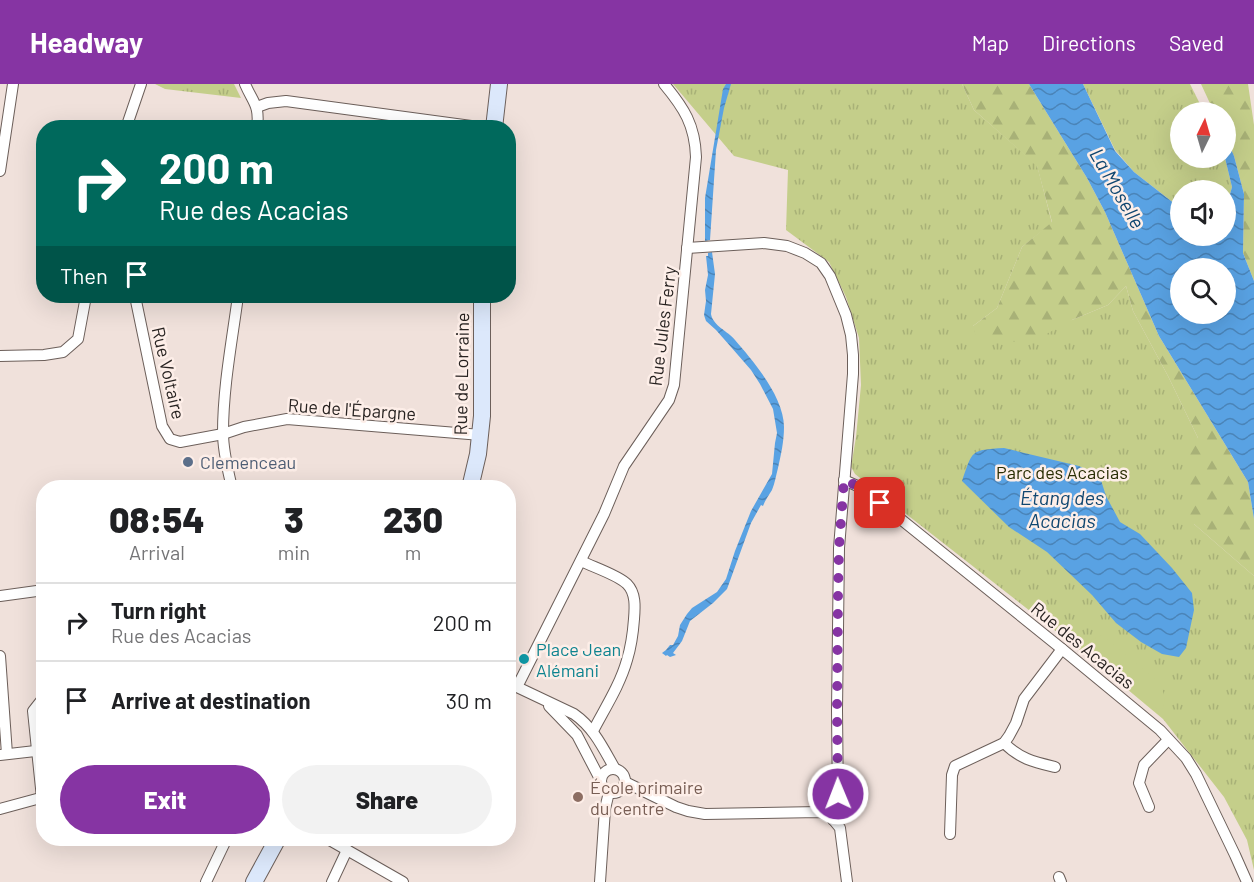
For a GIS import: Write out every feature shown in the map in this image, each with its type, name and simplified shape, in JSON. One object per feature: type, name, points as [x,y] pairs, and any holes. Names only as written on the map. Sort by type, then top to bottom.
[{"type":"main road","points":[[495,120],[499,84]]},
{"type":"main road","name":"Rue de Lorraine","points":[[472,480],[481,435],[482,303]]},
{"type":"main road","points":[[254,882],[274,846]]},
{"type":"street","points":[[0,171],[14,84]]},
{"type":"street","points":[[129,120],[141,84]]},
{"type":"street","points":[[245,84],[257,107],[258,120]]},
{"type":"street","name":"Rue Jules Ferry","points":[[516,680],[581,561],[624,466],[669,400],[674,385],[696,157],[689,120],[664,84]]},
{"type":"street","points":[[257,107],[286,101],[427,120]]},
{"type":"street","points":[[687,248],[764,243],[787,246],[806,253],[821,263],[830,276],[851,334],[854,355],[839,548],[838,809],[833,820]]},
{"type":"street","points":[[0,356],[63,352],[78,339],[85,303]]},
{"type":"street","name":"Rue Voltaire","points":[[136,303],[162,426],[170,439],[180,442],[223,434]]},
{"type":"street","points":[[230,480],[223,434],[228,369],[237,303]]},
{"type":"street","name":"Rue de l'Épargne","points":[[223,434],[244,427],[286,419],[481,435]]},
{"type":"street","name":"Rue des Acacias","points":[[844,480],[862,488],[1160,730],[1186,758],[1196,774],[1247,882]]},
{"type":"street","points":[[581,561],[628,585],[634,596],[635,608],[627,661],[593,731]]},
{"type":"street","points":[[0,596],[36,591]]},
{"type":"street","points":[[950,834],[952,775],[955,766],[1004,743],[1016,723],[1024,699],[1062,649]]},
{"type":"street","points":[[0,656],[4,754],[36,751]]},
{"type":"street","points":[[516,687],[574,714],[582,720],[593,731],[615,769],[624,775],[625,782],[620,791],[609,792],[603,788],[577,735],[543,700]]},
{"type":"street","points":[[36,707],[33,711],[36,729]]},
{"type":"street","points":[[1149,807],[1139,783],[1144,765],[1168,740]]},
{"type":"street","points":[[1004,743],[1013,753],[1055,768]]},
{"type":"street","points":[[601,781],[605,772],[615,769]]},
{"type":"street","points":[[625,782],[688,811],[820,813],[833,820],[840,828],[847,882]]},
{"type":"street","points":[[600,882],[605,808],[609,792]]},
{"type":"street","points":[[0,809],[36,799]]},
{"type":"street","points":[[206,882],[223,846]]},
{"type":"street","points":[[340,846],[403,882]]},
{"type":"street","points":[[332,882],[347,850]]},
{"type":"green space","points":[[155,84],[234,84],[241,98],[165,89]]},
{"type":"green space","name":"Parc des Acacias","points":[[673,84],[962,84],[974,110],[1037,165],[1052,223],[1022,247],[997,308],[973,326],[1072,320],[1108,305],[1126,286],[1133,311],[1198,438],[1194,524],[1254,576],[1254,870],[1247,840],[1224,797],[1163,719],[1085,654],[855,474],[851,467],[861,385],[859,338],[846,297],[829,262],[786,230],[788,170],[734,156]]},
{"type":"green space","points":[[962,84],[1029,84],[1087,178],[1105,212],[1159,336],[1248,482],[1254,519],[1254,576],[1194,524],[1189,516],[1190,448],[1198,438],[1133,311],[1126,286],[1108,305],[1072,320],[1030,343],[976,338],[973,326],[997,308],[1022,247],[1052,222],[1037,166],[974,110]]},
{"type":"green space","points":[[1083,84],[1190,84],[1199,102],[1170,102],[1170,168],[1227,168],[1230,180],[1170,180],[1170,200],[1134,172],[1115,150]]},
{"type":"green space","points":[[1201,84],[1248,84],[1254,125],[1254,281],[1243,253],[1244,194],[1236,164],[1236,102],[1209,102]]},
{"type":"green space","points":[[1102,635],[1160,683],[1164,694],[1161,712],[1080,645]]},
{"type":"water","points":[[726,84],[731,84],[716,150],[710,240],[705,241],[705,198],[723,89]]},
{"type":"water","name":"La Moselle","points":[[1029,84],[1083,84],[1115,151],[1134,172],[1170,200],[1170,246],[1236,246],[1236,180],[1230,180],[1227,168],[1236,168],[1236,164],[1244,194],[1243,253],[1254,281],[1254,519],[1248,482],[1159,336],[1105,212],[1087,178]]},
{"type":"water","points":[[712,252],[715,274],[712,318],[735,340],[767,380],[783,416],[783,437],[773,487],[751,523],[727,589],[690,621],[682,641],[673,653],[676,655],[670,657],[662,653],[673,645],[680,625],[687,614],[692,608],[717,592],[726,579],[751,511],[772,474],[777,433],[773,409],[760,384],[751,370],[706,321],[704,315],[705,290],[708,275],[706,256]]},
{"type":"water","name":"Étang des Acacias","points":[[1004,448],[1079,466],[1100,477],[1106,496],[1120,522],[1140,534],[1192,593],[1194,610],[1186,648],[1179,657],[1162,654],[1116,623],[1092,595],[1047,552],[1009,527],[962,481],[968,463],[974,454],[979,451]]},
{"type":"place","name":"Clemenceau","points":[[188,462]]},
{"type":"place","name":"Place Jean Alémani","points":[[524,659]]},
{"type":"place","name":"École primaire du centre","points":[[578,797]]},
{"type":"route","points":[[838,794],[838,594],[844,480],[862,488],[880,503]]}]
